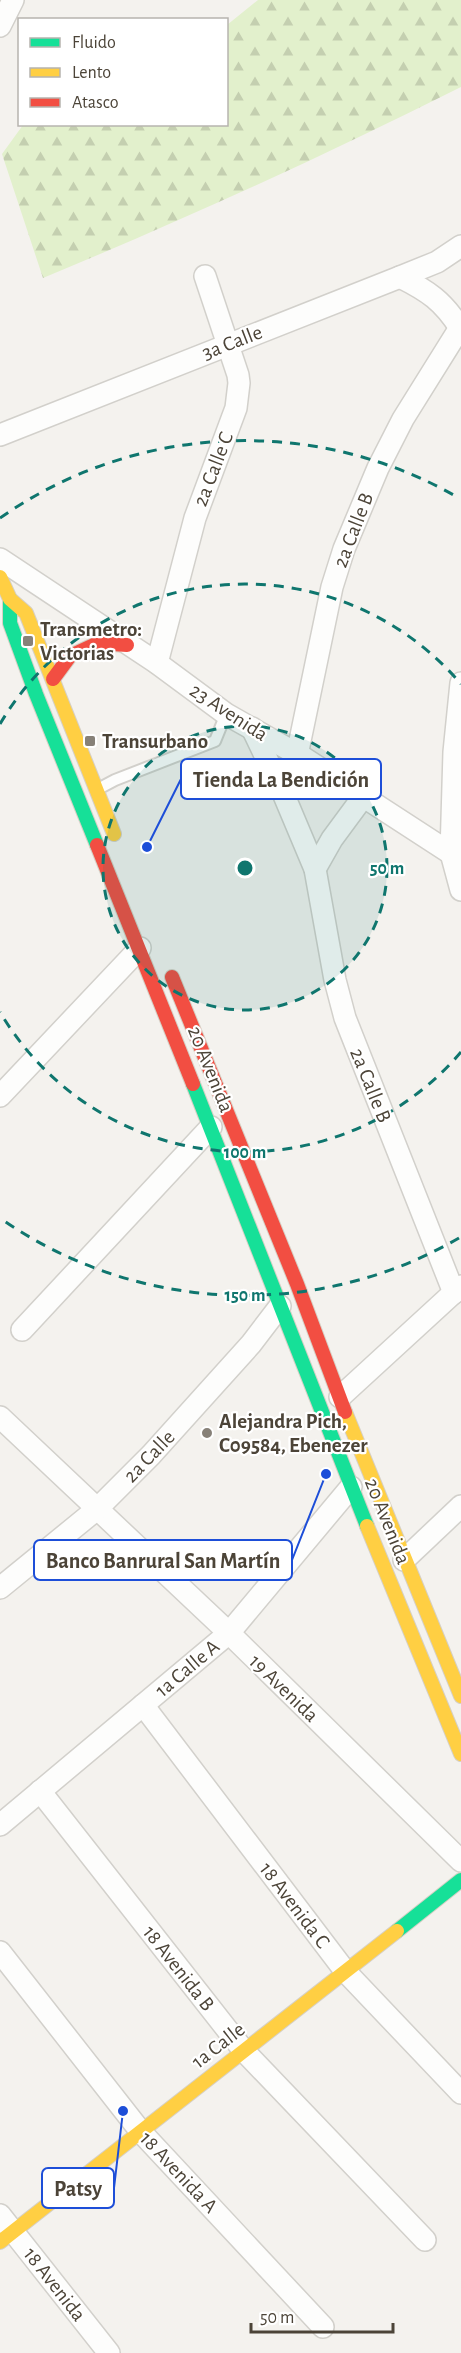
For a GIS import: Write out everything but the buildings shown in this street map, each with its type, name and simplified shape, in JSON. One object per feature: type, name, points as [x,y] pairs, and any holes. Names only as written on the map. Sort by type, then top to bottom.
[{"type":"street","points":[[0,26],[13,0]]},
{"type":"street","name":"3a Calle","points":[[0,435],[400,277],[437,261],[461,246]]},
{"type":"street","name":"2a Calle C","points":[[157,663],[195,518],[236,408],[239,383],[205,276]]},
{"type":"street","points":[[400,277],[437,299],[451,313],[460,327]]},
{"type":"street","name":"2a Calle B","points":[[297,755],[332,587],[344,549],[378,468],[403,419],[460,327]]},
{"type":"street","name":"23 Avenida","points":[[0,559],[157,663],[225,714],[297,755],[456,857]]},
{"type":"street","name":"20 Avenida","points":[[0,577],[10,599],[26,613],[119,845]]},
{"type":"street","name":"20 Avenida","points":[[10,599],[9,623],[144,945],[280,1306],[351,1487],[461,1754]]},
{"type":"street","points":[[53,679],[70,656],[98,643],[127,645]]},
{"type":"street","points":[[461,683],[454,752],[456,857],[461,890]]},
{"type":"street","name":"2a Calle B","points":[[252,728],[315,869],[335,980],[345,1018],[458,1289]]},
{"type":"street","points":[[315,869],[332,838],[363,797]]},
{"type":"street","points":[[0,1096],[144,945]]},
{"type":"street","name":"20 Avenida","points":[[168,966],[228,1110],[404,1560],[460,1691]]},
{"type":"street","points":[[22,1330],[212,1127]]},
{"type":"street","points":[[340,1397],[458,1289]]},
{"type":"street","name":"2a Calle","points":[[0,1588],[97,1509],[151,1455],[251,1344],[280,1306]]},
{"type":"street","name":"19 Avenida","points":[[0,1417],[229,1634],[461,1861]]},
{"type":"street","name":"1a Calle A","points":[[0,1825],[229,1634],[351,1487]]},
{"type":"street","points":[[404,1560],[461,1506]]},
{"type":"street","name":"18 Avenida C","points":[[142,1705],[345,1971],[461,2092]]},
{"type":"street","name":"18 Avenida B","points":[[40,1791],[244,2051],[425,2240]]},
{"type":"street","name":"1a Calle","points":[[7,2237],[461,1880]]},
{"type":"street","name":"18 Avenida A","points":[[0,1952],[141,2132],[323,2327]]},
{"type":"street","name":"18 Avenida","points":[[0,2215],[7,2237],[109,2353]]},
{"type":"lane","points":[[97,789],[215,741],[225,714]]},
{"type":"green space","points":[[258,0],[461,0],[461,87],[254,186],[43,278],[2,154],[22,126],[228,126],[228,24]]},
{"type":"traffic: fast","points":[[10,599],[10,623],[97,845]]},
{"type":"traffic: fast","points":[[193,1084],[367,1526]]},
{"type":"traffic: fast","points":[[397,1931],[461,1880]]},
{"type":"traffic: slow","points":[[0,577],[10,599],[26,613],[114,834]]},
{"type":"traffic: slow","points":[[345,1412],[461,1696]]},
{"type":"traffic: slow","points":[[367,1526],[461,1754]]},
{"type":"traffic: slow","points":[[0,2242],[397,1931]]},
{"type":"traffic: jam","points":[[53,679],[70,656],[98,643],[127,645]]},
{"type":"traffic: jam","points":[[97,845],[193,1084]]},
{"type":"traffic: jam","points":[[172,977],[297,1284],[345,1412]]},
{"type":"place","name":"Transmetro: Victorias","points":[[28,641]]},
{"type":"place","name":"Transurbano","points":[[90,741]]},
{"type":"place","name":"Tienda La Bendición","points":[[147,847]]},
{"type":"place","name":"Alejandra Pich, C09584, Ebenezer","points":[[207,1433]]},
{"type":"place","name":"Banco Banrural San Martín","points":[[326,1474]]},
{"type":"place","name":"Patsy","points":[[123,2111]]}]
